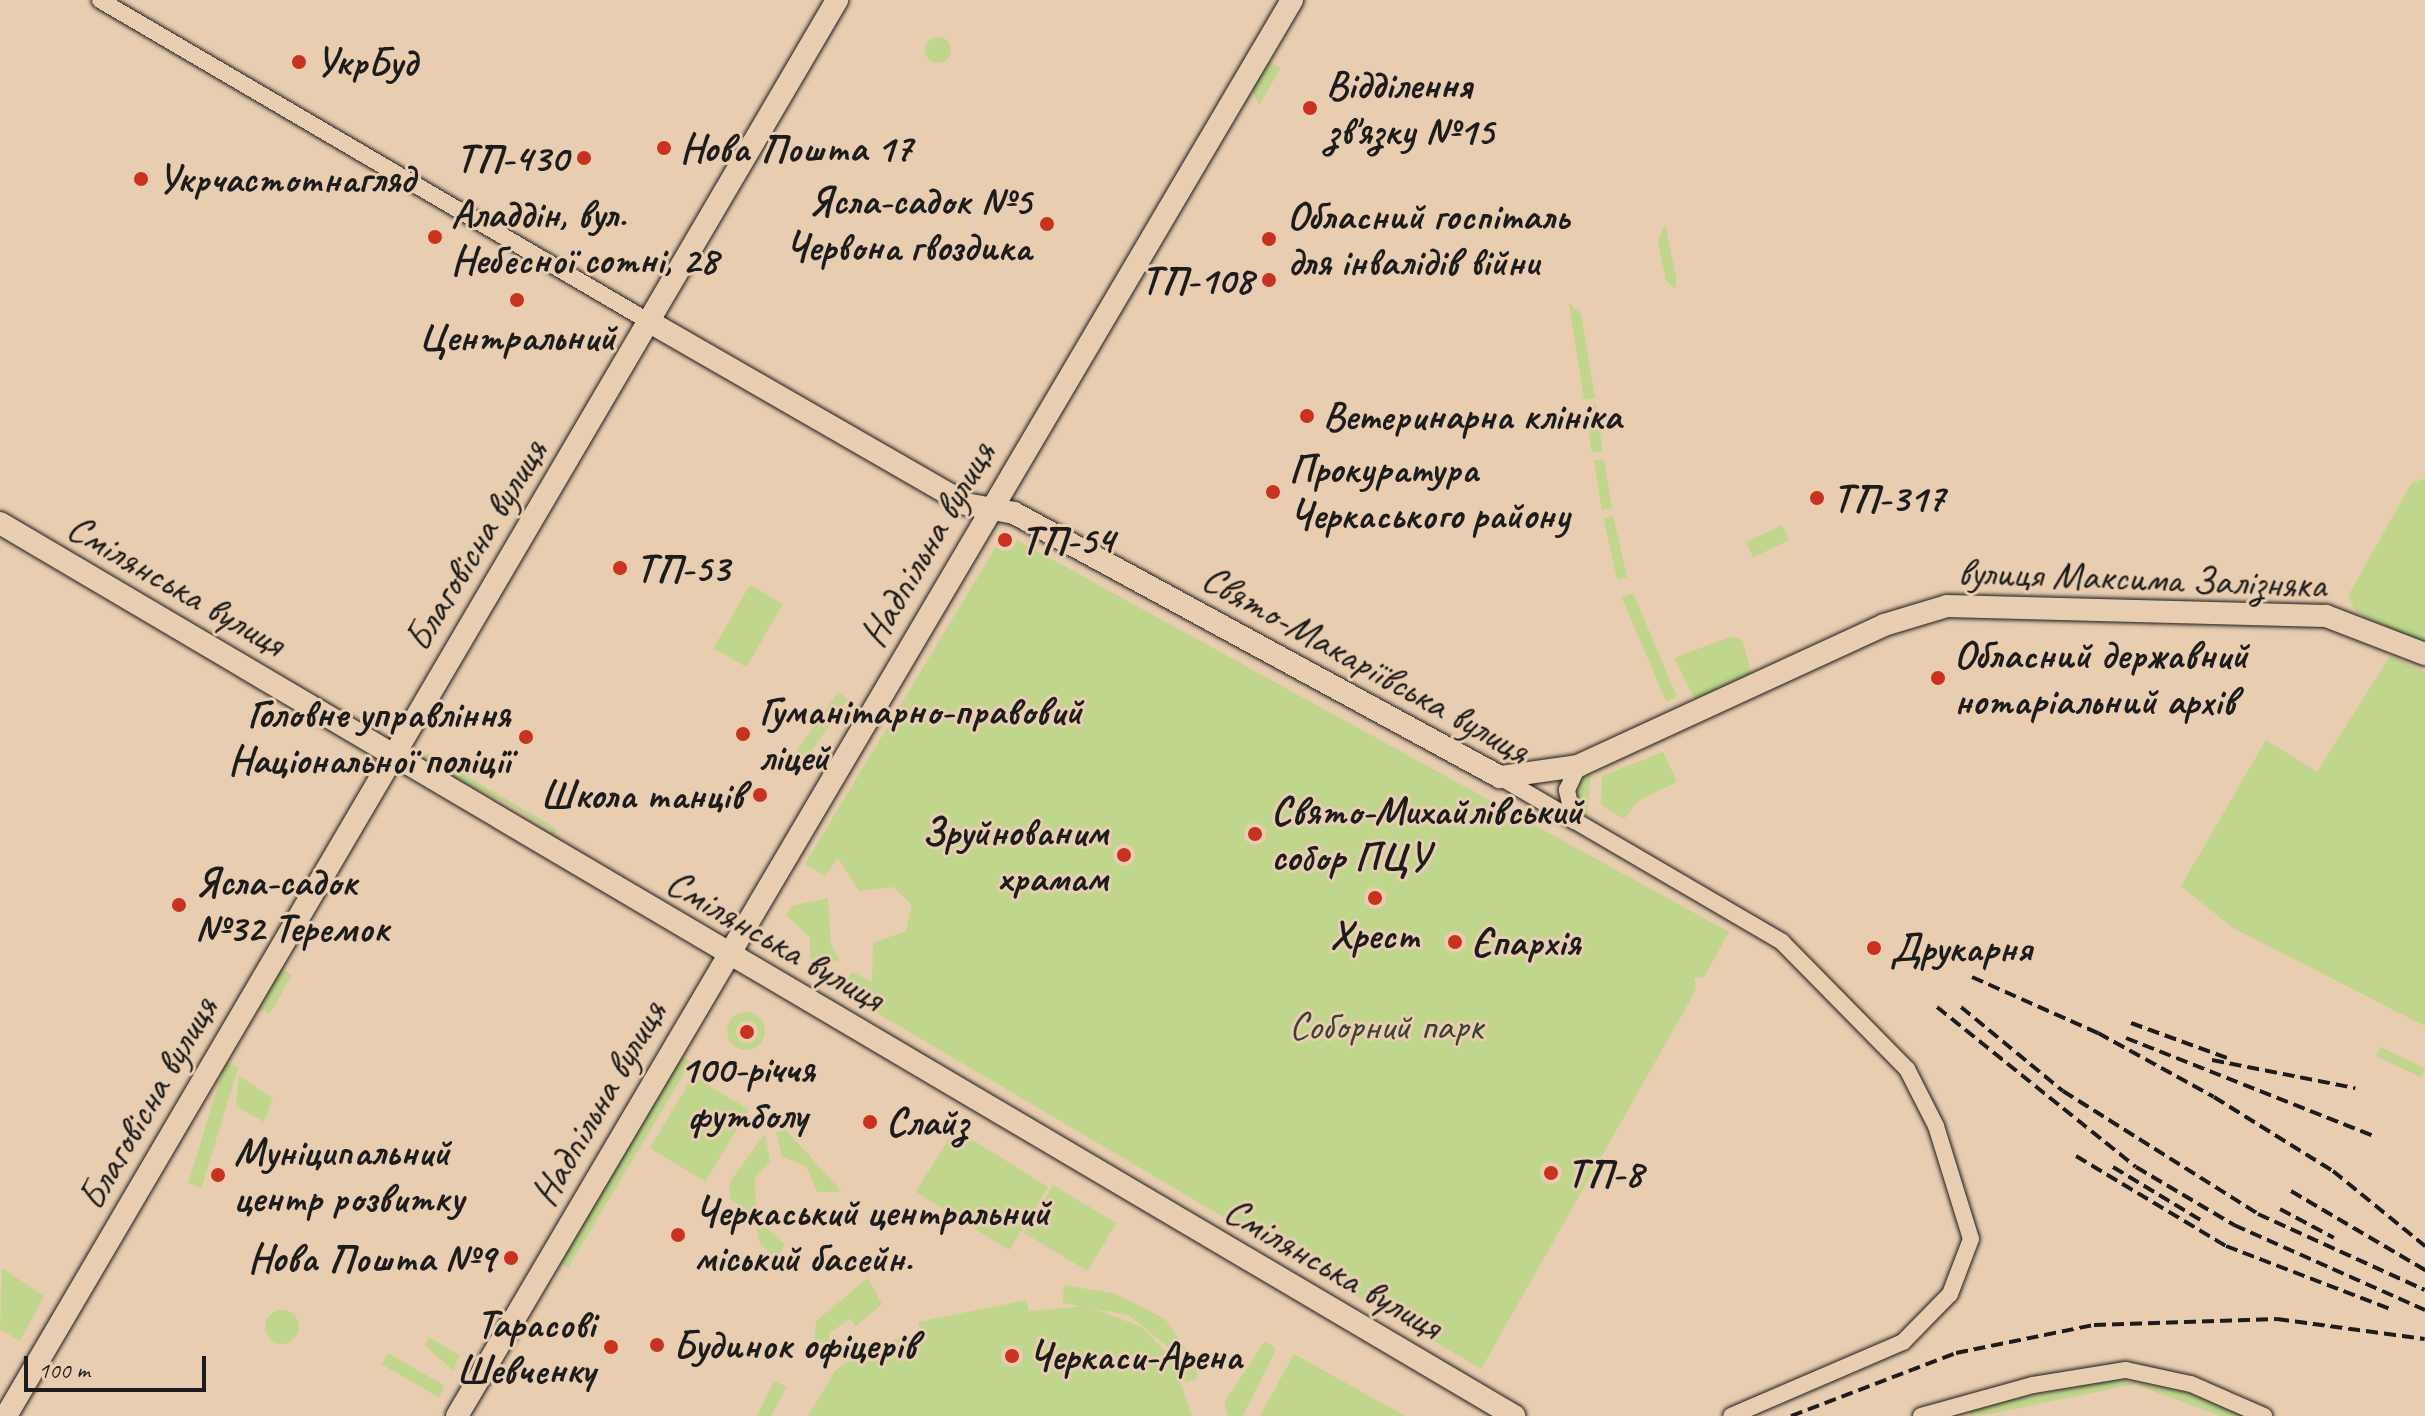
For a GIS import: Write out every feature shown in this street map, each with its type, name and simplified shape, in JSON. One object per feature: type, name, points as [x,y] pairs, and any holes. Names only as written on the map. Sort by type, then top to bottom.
[{"type":"main road","name":"Благовісна вулиця","points":[[6,1416],[837,0]]},
{"type":"main road","name":"Надпільна вулиця","points":[[457,1416],[988,510],[1292,0]]},
{"type":"main road","name":"Свято-Макаріївська вулиця","points":[[648,321],[988,510],[1014,513],[1500,777]]},
{"type":"main road","name":"Смілянська вулиця","points":[[0,523],[1514,1416]]},
{"type":"main road","name":"вулиця Максима Залізняка","points":[[1500,777],[1578,766],[1884,625],[1947,606],[2326,616],[2425,654]]},
{"type":"street","points":[[100,0],[648,321]]},
{"type":"street","points":[[1574,821],[1567,790],[1578,766]]},
{"type":"street","name":"Свято-Макаріївська вулиця","points":[[1500,777],[1759,925],[1836,993],[1916,1080],[1968,1221],[1966,1268],[1909,1338],[1731,1416]]},
{"type":"street","points":[[1921,1416],[2033,1385],[2126,1370],[2207,1389],[2264,1416]]},
{"type":"green space","points":[[938,37],[947,41],[951,50],[947,59],[938,63],[929,59],[925,50],[929,41]]},
{"type":"green space","points":[[1267,60],[1281,68],[1259,105],[1251,89]]},
{"type":"green space","points":[[1665,224],[1676,289],[1666,281],[1658,241]]},
{"type":"green space","points":[[1569,303],[1581,314],[1595,398],[1584,400]]},
{"type":"green space","points":[[1596,404],[1603,452],[1592,453],[1585,406]]},
{"type":"green space","points":[[1604,459],[1612,508],[1602,510],[1594,461]]},
{"type":"green space","points":[[2425,478],[2425,645],[2356,612],[2348,596],[2411,484]]},
{"type":"green space","points":[[1613,516],[1627,577],[1617,580],[1603,518]]},
{"type":"green space","points":[[1782,525],[1789,540],[1753,557],[1746,542]]},
{"type":"green space","name":"Соборний парк","points":[[1004,533],[1729,932],[1704,977],[1694,978],[1696,990],[1481,1369],[840,991],[852,972],[872,982],[873,943],[906,931],[912,905],[893,887],[859,891],[838,858],[825,876],[805,864]]},
{"type":"green space","points":[[750,585],[783,604],[746,667],[714,648]]},
{"type":"green space","points":[[1633,593],[1677,697],[1666,702],[1622,598]]},
{"type":"green space","points":[[1732,636],[1743,641],[1751,674],[1695,700],[1674,658]]},
{"type":"green space","points":[[2390,656],[2425,672],[2425,1026],[2233,928],[2181,886],[2266,740],[2317,772]]},
{"type":"green space","points":[[838,692],[848,699],[795,774],[785,767]]},
{"type":"green space","points":[[1663,752],[1677,782],[1638,801],[1624,819],[1601,805],[1602,776]]},
{"type":"green space","points":[[428,753],[555,828],[556,833],[552,838],[551,830],[506,803],[422,762]]},
{"type":"green space","points":[[1591,771],[1587,819],[1577,801],[1580,782]]},
{"type":"green space","points":[[828,898],[831,945],[840,960],[821,968],[810,958],[810,937],[786,915],[792,906]]},
{"type":"green space","points":[[280,968],[292,975],[270,1014],[258,1007]]},
{"type":"green space","points":[[746,1012],[759,1018],[765,1031],[759,1044],[746,1050],[733,1044],[727,1031],[733,1018]]},
{"type":"green space","points":[[2380,1047],[2425,1068],[2421,1077],[2376,1056]]},
{"type":"green space","points":[[680,1055],[691,1062],[568,1268],[559,1262]]},
{"type":"green space","points":[[225,1063],[238,1067],[202,1188],[188,1183]]},
{"type":"green space","points":[[239,1076],[273,1098],[264,1122],[236,1106]]},
{"type":"green space","points":[[693,1076],[749,1109],[705,1181],[650,1148]]},
{"type":"green space","points":[[955,1129],[1048,1187],[1009,1250],[916,1192]]},
{"type":"green space","points":[[786,1130],[842,1192],[817,1192],[806,1166],[782,1157],[776,1132]]},
{"type":"green space","points":[[765,1134],[770,1161],[755,1178],[756,1209],[749,1214],[730,1198],[729,1183]]},
{"type":"green space","points":[[1053,1185],[1116,1223],[1088,1271],[1024,1233]]},
{"type":"green space","points":[[753,1216],[785,1244],[777,1259],[760,1244]]},
{"type":"green space","points":[[2,1268],[44,1296],[20,1341],[0,1329]]},
{"type":"green space","points":[[868,1278],[882,1304],[856,1326],[850,1319],[828,1334],[832,1342],[814,1344],[816,1321]]},
{"type":"green space","points":[[1064,1285],[1116,1294],[1165,1319],[1198,1366],[1196,1379],[1186,1382],[1166,1345],[1128,1315],[1063,1303]]},
{"type":"green space","name":"Черкаси-Арена","points":[[1026,1300],[1029,1311],[1086,1306],[1142,1327],[1173,1360],[1192,1416],[808,1416],[835,1371],[870,1346],[920,1333],[918,1322]]},
{"type":"green space","points":[[282,1310],[294,1315],[299,1327],[294,1339],[282,1344],[270,1339],[265,1327],[270,1315]]},
{"type":"green space","points":[[429,1337],[459,1355],[454,1371],[425,1346]]},
{"type":"green space","points":[[1265,1341],[1275,1348],[1273,1356],[1243,1416],[1228,1416],[1224,1403]]},
{"type":"green space","points":[[388,1353],[445,1386],[439,1397],[382,1364]]},
{"type":"green space","points":[[1294,1354],[1405,1416],[1260,1416]]},
{"type":"green space","points":[[2112,1379],[2196,1394],[2245,1416],[2221,1416],[2134,1384],[1991,1414],[1970,1416],[1968,1409]]},
{"type":"green space","points":[[774,1381],[787,1387],[771,1416],[757,1416]]},
{"type":"railway","points":[[1972,977],[2098,1033],[2214,1097],[2333,1171],[2425,1246]]},
{"type":"railway","points":[[1937,1007],[2136,1167],[2234,1225],[2425,1310]]},
{"type":"railway","points":[[1961,1007],[2063,1091],[2258,1214],[2425,1290]]},
{"type":"railway","points":[[2131,1023],[2227,1058]]},
{"type":"railway","points":[[2126,1038],[2373,1136]]},
{"type":"railway","points":[[2212,1060],[2355,1088]]},
{"type":"railway","points":[[2076,1156],[2226,1246],[2393,1310]]},
{"type":"railway","points":[[2113,1167],[2202,1221]]},
{"type":"railway","points":[[2291,1191],[2425,1270]]},
{"type":"railway","points":[[2280,1209],[2334,1238]]},
{"type":"railway","points":[[1791,1416],[1956,1353],[2094,1325],[2277,1319],[2425,1339]]},
{"type":"place","name":"УкрБуд","points":[[299,62]]},
{"type":"place","name":"Відділення зв'язку №15","points":[[1310,108]]},
{"type":"place","name":"Нова Пошта 17","points":[[664,148]]},
{"type":"place","name":"ТП-430","points":[[584,158]]},
{"type":"place","name":"Укрчастотнагляд","points":[[141,179]]},
{"type":"place","name":"Ясла-садок №5 Червона гвоздика","points":[[1047,224]]},
{"type":"place","name":"Аладдін, вул. Небесної сотні, 28","points":[[435,237]]},
{"type":"place","name":"Обласний госпіталь для інвалідів війни","points":[[1269,239]]},
{"type":"place","name":"ТП-108","points":[[1269,280]]},
{"type":"place","name":"Центральний","points":[[517,300]]},
{"type":"place","name":"Ветеринарна клініка","points":[[1307,416]]},
{"type":"place","name":"Прокуратура Черкаського району","points":[[1273,492]]},
{"type":"place","name":"ТП-317","points":[[1817,498]]},
{"type":"place","name":"ТП-54","points":[[1005,540]]},
{"type":"place","name":"ТП-53","points":[[620,568]]},
{"type":"place","name":"Обласний державний нотаріальний архів","points":[[1938,678]]},
{"type":"place","name":"Гуманітарно-правовий ліцей","points":[[743,734]]},
{"type":"place","name":"Головне управління Національної поліції","points":[[526,737]]},
{"type":"place","name":"Школа танців","points":[[760,795]]},
{"type":"place","name":"Свято-Михайлівський собор ПЦУ","points":[[1255,834]]},
{"type":"place","name":"Зруйнованим храмам","points":[[1124,855]]},
{"type":"place","name":"Хрест","points":[[1375,898]]},
{"type":"place","name":"Ясла-садок №32 Теремок","points":[[179,905]]},
{"type":"place","name":"Єпархія","points":[[1455,942]]},
{"type":"place","name":"Друкарня","points":[[1874,948]]},
{"type":"place","name":"100-річчя футболу","points":[[747,1032]]},
{"type":"place","name":"Слайз","points":[[870,1122]]},
{"type":"place","name":"ТП-8","points":[[1551,1173]]},
{"type":"place","name":"Муніципальний центр розвитку","points":[[218,1175]]},
{"type":"place","name":"Черкаський центральний міський басейн.","points":[[678,1235]]},
{"type":"place","name":"Нова Пошта №9","points":[[511,1258]]},
{"type":"place","name":"Будинок офіцерів","points":[[657,1345]]},
{"type":"place","name":"Тарасові Шевченку","points":[[611,1347]]},
{"type":"place","name":"Черкаси-Арена","points":[[1012,1356]]}]
